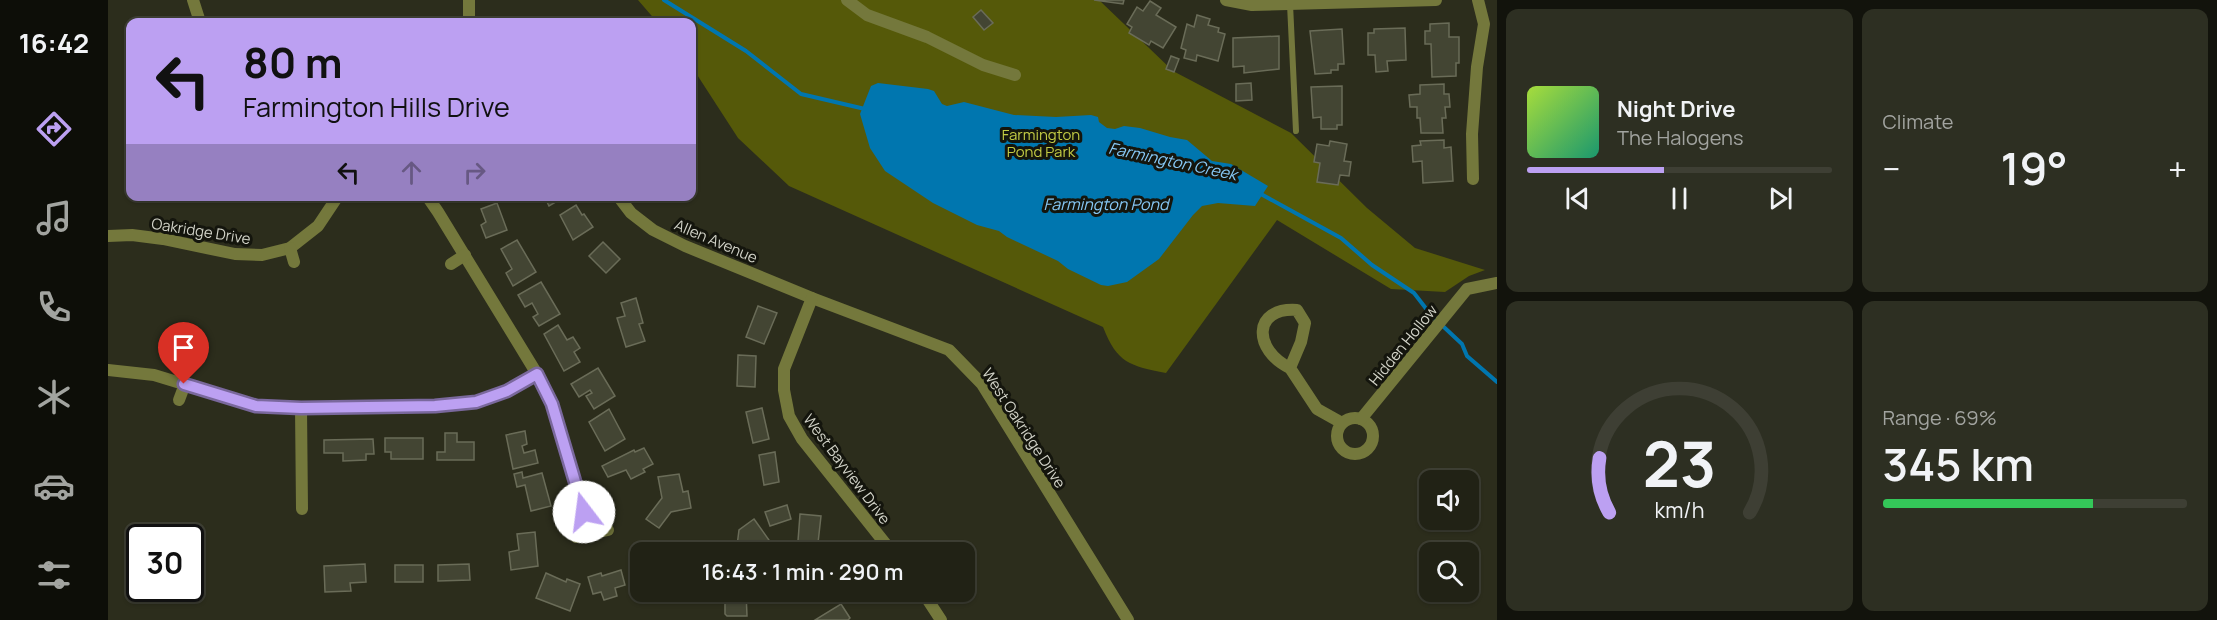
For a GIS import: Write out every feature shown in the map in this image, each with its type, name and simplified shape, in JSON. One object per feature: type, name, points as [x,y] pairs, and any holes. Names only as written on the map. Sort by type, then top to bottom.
[{"type":"street","points":[[193,0],[199,18]]},
{"type":"street","points":[[469,0],[469,18]]},
{"type":"street","points":[[847,0],[867,15],[927,37],[983,65],[1015,75]]},
{"type":"street","points":[[1226,0],[1252,5],[1436,0]]},
{"type":"street","points":[[1473,178],[1472,134],[1477,67],[1484,24],[1478,0]]},
{"type":"street","name":"Oakridge Drive","points":[[108,236],[163,239],[235,254],[262,255],[290,248],[318,226],[335,201]]},
{"type":"street","points":[[430,201],[537,374],[552,404],[590,534]]},
{"type":"street","name":"Allen Avenue","points":[[622,201],[631,213],[653,230],[685,246],[812,298]]},
{"type":"street","points":[[290,248],[294,262]]},
{"type":"street","points":[[451,264],[465,255]]},
{"type":"street","name":"Hidden Hollow","points":[[1361,419],[1467,290],[1497,283]]},
{"type":"street","name":"West Bayview Drive","points":[[812,298],[784,369],[784,390],[789,416],[802,439],[879,542]]},
{"type":"street","name":"West Oakridge Drive","points":[[812,298],[949,350],[982,384],[1128,620]]},
{"type":"street","points":[[1290,368],[1301,342],[1305,323],[1297,310],[1286,309],[1275,313],[1267,320],[1262,332],[1264,344],[1277,362],[1290,368],[1317,409],[1342,423]]},
{"type":"street","points":[[108,370],[154,375],[256,406],[301,408],[435,406],[476,402],[507,391],[537,374]]},
{"type":"street","points":[[179,400],[184,384]]},
{"type":"street","points":[[301,408],[302,509]]},
{"type":"street","points":[[1351,418],[1361,419],[1371,427],[1373,433],[1371,445],[1362,453],[1350,454],[1340,446],[1337,435],[1342,423],[1351,418]]},
{"type":"street","points":[[576,537],[608,530]]},
{"type":"street","points":[[929,602],[941,620]]},
{"type":"lane","points":[[1290,3],[1296,131]]},
{"type":"green space","name":"Farmington Pond Park","points":[[638,0],[1099,0],[1173,71],[1291,133],[1367,208],[1415,248],[1485,270],[1469,276],[1445,292],[1391,289],[1277,220],[1166,373],[1143,368],[1120,356],[1103,327],[789,186],[738,138],[696,73],[696,18],[654,18]]},
{"type":"water","name":"Farmington Pond","points":[[878,83],[934,91],[942,104],[947,106],[964,102],[1014,115],[1056,117],[1091,115],[1098,117],[1099,122],[1107,128],[1115,129],[1124,126],[1140,128],[1187,140],[1212,161],[1231,164],[1268,186],[1255,206],[1218,203],[1202,206],[1159,259],[1127,282],[1101,285],[999,231],[977,225],[933,203],[885,171],[870,148],[860,114],[871,86]]},
{"type":"building","points":[[1094,0],[1124,0],[1123,4]]},
{"type":"building","points":[[1150,1],[1161,8],[1156,15],[1176,27],[1163,48],[1151,41],[1149,45],[1129,33],[1132,27],[1127,24],[1137,7],[1143,11]]},
{"type":"building","points":[[981,10],[993,23],[984,30],[973,17]]},
{"type":"building","points":[[1197,15],[1210,19],[1208,25],[1219,28],[1218,32],[1225,34],[1218,61],[1197,55],[1196,61],[1184,58],[1186,50],[1181,48],[1187,24],[1194,27]]},
{"type":"building","points":[[1449,23],[1449,37],[1459,37],[1459,63],[1456,63],[1456,76],[1432,77],[1431,44],[1425,44],[1425,31],[1430,31],[1430,24]]},
{"type":"building","points":[[1405,28],[1406,60],[1387,61],[1388,71],[1376,72],[1375,55],[1368,55],[1368,33],[1374,33],[1374,29]]},
{"type":"building","points":[[1342,29],[1344,64],[1338,64],[1338,70],[1331,70],[1331,73],[1315,74],[1310,31]]},
{"type":"building","points":[[1279,36],[1279,69],[1244,73],[1244,66],[1233,67],[1233,38]]},
{"type":"building","points":[[1171,56],[1179,59],[1174,72],[1166,69]]},
{"type":"building","points":[[1251,83],[1252,100],[1236,101],[1236,84]]},
{"type":"building","points":[[1444,84],[1444,94],[1449,94],[1450,107],[1445,107],[1446,118],[1442,118],[1443,133],[1421,133],[1417,107],[1410,107],[1409,95],[1420,94],[1420,85]]},
{"type":"building","points":[[1342,86],[1342,125],[1337,125],[1337,129],[1321,129],[1321,117],[1313,118],[1311,87]]},
{"type":"building","points":[[1444,140],[1444,148],[1451,147],[1453,181],[1423,183],[1422,161],[1413,162],[1412,146],[1421,145],[1420,141]]},
{"type":"building","points":[[1330,141],[1347,144],[1344,161],[1351,162],[1349,176],[1340,175],[1338,185],[1317,182],[1320,163],[1314,162],[1317,144],[1329,146]]},
{"type":"building","points":[[546,201],[558,201],[549,206]]},
{"type":"building","points":[[497,203],[507,230],[486,238],[481,225],[486,222],[481,209]]},
{"type":"building","points":[[576,205],[593,227],[573,240],[560,215]]},
{"type":"building","points":[[517,240],[536,272],[513,286],[506,273],[512,269],[501,249]]},
{"type":"building","points":[[603,242],[620,259],[606,273],[589,256]]},
{"type":"building","points":[[541,282],[560,314],[539,326],[533,317],[538,314],[532,303],[525,307],[518,295]]},
{"type":"building","points":[[636,298],[643,323],[639,324],[645,341],[626,347],[617,318],[625,316],[621,303]]},
{"type":"building","points":[[758,306],[777,313],[764,344],[746,337]]},
{"type":"building","points":[[558,325],[567,340],[573,337],[580,348],[574,352],[580,362],[564,371],[544,334]]},
{"type":"building","points":[[738,355],[756,356],[755,387],[737,386]]},
{"type":"building","points":[[598,368],[615,396],[594,409],[586,396],[592,393],[590,390],[579,397],[571,384]]},
{"type":"building","points":[[762,408],[769,439],[753,443],[746,412]]},
{"type":"building","points":[[609,409],[625,439],[605,451],[589,422]]},
{"type":"building","points":[[525,431],[527,444],[522,446],[524,453],[535,450],[538,463],[513,469],[506,435]]},
{"type":"building","points":[[445,433],[457,433],[457,442],[474,442],[474,460],[437,460],[437,452],[445,452]]},
{"type":"building","points":[[385,438],[423,438],[423,459],[391,459],[391,452],[385,452]]},
{"type":"building","points":[[373,439],[374,454],[366,454],[366,460],[343,461],[343,453],[324,453],[324,440]]},
{"type":"building","points":[[644,448],[653,464],[643,469],[645,472],[631,479],[626,470],[608,477],[602,466],[634,450],[635,452]]},
{"type":"building","points":[[775,452],[779,482],[764,485],[759,455]]},
{"type":"building","points":[[522,472],[523,478],[542,473],[551,506],[531,511],[525,485],[517,487],[514,474]]},
{"type":"building","points":[[679,474],[683,492],[688,491],[691,508],[671,512],[659,528],[646,519],[662,498],[658,477]]},
{"type":"building","points":[[787,505],[791,519],[770,526],[765,512]]},
{"type":"building","points":[[800,514],[821,516],[818,542],[798,541]]},
{"type":"building","points":[[754,519],[769,540],[766,542],[738,542],[739,530]]},
{"type":"building","points":[[535,532],[538,566],[511,570],[509,552],[519,550],[517,534]]},
{"type":"building","points":[[365,564],[366,582],[350,583],[351,591],[325,592],[324,566]]},
{"type":"building","points":[[469,564],[470,580],[438,581],[438,565]]},
{"type":"building","points":[[395,565],[423,565],[423,582],[395,582]]},
{"type":"building","points":[[621,570],[625,585],[615,588],[617,596],[604,600],[601,592],[593,594],[588,577],[601,573],[602,576]]},
{"type":"building","points":[[546,573],[566,582],[567,579],[580,584],[570,611],[536,598]]},
{"type":"building","points":[[725,602],[746,602],[747,616],[727,616]]},
{"type":"building","points":[[841,604],[850,618],[848,620],[815,620]]},
{"type":"waterway","name":"Farmington Creek","points":[[664,0],[693,18]]},
{"type":"waterway","name":"Farmington Creek","points":[[696,20],[746,51],[801,94],[865,109]]},
{"type":"waterway","name":"Farmington Creek","points":[[1259,193],[1341,238],[1372,265],[1414,293],[1431,315],[1462,344],[1467,356],[1497,382]]},
{"type":"route","points":[[184,384],[256,406],[301,408],[435,406],[476,402],[507,391],[537,374],[552,404],[566,445],[584,512]]}]
